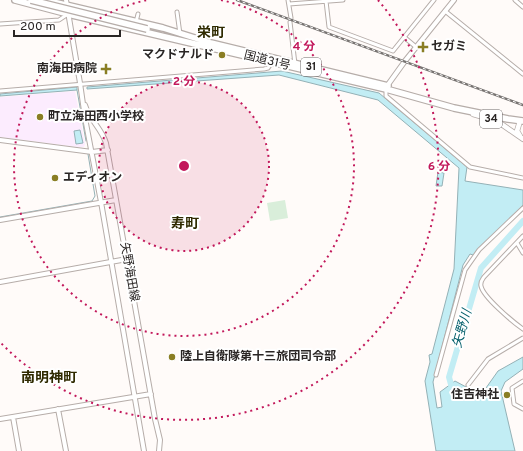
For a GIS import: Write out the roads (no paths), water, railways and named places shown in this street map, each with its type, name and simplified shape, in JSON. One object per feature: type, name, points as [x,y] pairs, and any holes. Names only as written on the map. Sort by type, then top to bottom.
[{"type":"highway","name":"国道31号","points":[[15,0],[68,14],[210,43],[386,88],[509,116],[521,121]]},
{"type":"highway","points":[[31,0],[179,37]]},
{"type":"highway","name":"国道31号","points":[[45,0],[66,2],[136,22],[179,37],[261,60],[273,60],[295,64],[454,108],[521,121]]},
{"type":"main road","points":[[386,88],[416,47],[454,0]]},
{"type":"main road","name":"矢野海田線","points":[[66,2],[82,91],[83,106],[102,202],[136,397],[144,451]]},
{"type":"main road","name":"矢野海田線","points":[[82,98],[89,114],[104,137],[108,150],[160,440],[159,451]]},
{"type":"main road","name":"34","points":[[454,108],[497,120],[523,139]]},
{"type":"main road","name":"34","points":[[521,121],[517,131],[523,139]]},
{"type":"main road","points":[[0,140],[92,152],[108,150]]},
{"type":"main road","points":[[0,220],[116,200]]},
{"type":"main road","points":[[0,282],[127,259]]},
{"type":"main road","points":[[0,420],[151,394]]},
{"type":"main road","points":[[58,409],[66,451]]},
{"type":"main road","points":[[13,417],[19,451]]},
{"type":"street","points":[[295,64],[288,2],[343,0]]},
{"type":"street","points":[[326,1],[329,27],[393,51],[434,0]]},
{"type":"street","points":[[515,0],[523,7]]},
{"type":"street","points":[[445,11],[523,74]]},
{"type":"street","points":[[178,12],[179,37]]},
{"type":"street","points":[[0,24],[59,20],[68,14]]},
{"type":"street","points":[[136,22],[138,14]]},
{"type":"street","points":[[404,37],[416,47]]},
{"type":"street","points":[[259,69],[262,66],[261,60]]},
{"type":"street","points":[[0,91],[268,68],[273,60]]},
{"type":"street","points":[[386,88],[386,96],[470,167],[523,178]]},
{"type":"street","points":[[436,375],[465,270],[479,250],[523,208]]},
{"type":"street","points":[[523,236],[481,282],[484,292],[506,317],[523,329]]},
{"type":"street","points":[[516,243],[523,253]]},
{"type":"street","points":[[468,385],[488,359],[523,338]]},
{"type":"street","points":[[523,381],[512,388],[514,404],[523,409]]},
{"type":"water","points":[[282,71],[379,93],[467,167],[465,181],[523,190],[523,205],[473,255],[470,254],[463,265],[433,382],[437,408],[442,407],[440,392],[455,381],[481,395],[498,371],[523,357],[523,369],[505,382],[501,391],[515,451],[436,451],[425,381],[430,362],[429,355],[432,354],[454,269],[459,168],[378,100],[279,75],[87,89],[87,87]]},
{"type":"water","points":[[77,87],[77,90],[0,96],[0,94]]},
{"type":"water","points":[[80,130],[83,143],[76,144],[74,131]]},
{"type":"water","points":[[438,172],[444,173],[442,186],[436,186]]},
{"type":"waterway","points":[[77,90],[86,141]]},
{"type":"waterway","points":[[0,217],[92,201],[95,196],[88,154]]},
{"type":"waterway","name":"矢野川","points":[[453,392],[449,377],[481,268],[523,221]]},
{"type":"railway","points":[[237,0],[523,105]]},
{"type":"place","name":"セガミ","points":[[423,47]]},
{"type":"place","name":"マクドナルド","points":[[222,55]]},
{"type":"place","name":"南海田病院","points":[[106,69]]},
{"type":"place","name":"町立海田西小学校","points":[[40,117]]},
{"type":"place","name":"エディオン","points":[[55,178]]},
{"type":"place","name":"陸上自衛隊第十三旅団司令部","points":[[172,357]]},
{"type":"place","name":"住吉神社","points":[[507,395]]},
{"type":"district","name":"栄町","points":[[211,33]]},
{"type":"district","name":"寿町","points":[[185,224]]},
{"type":"district","name":"南明神町","points":[[49,378]]}]
